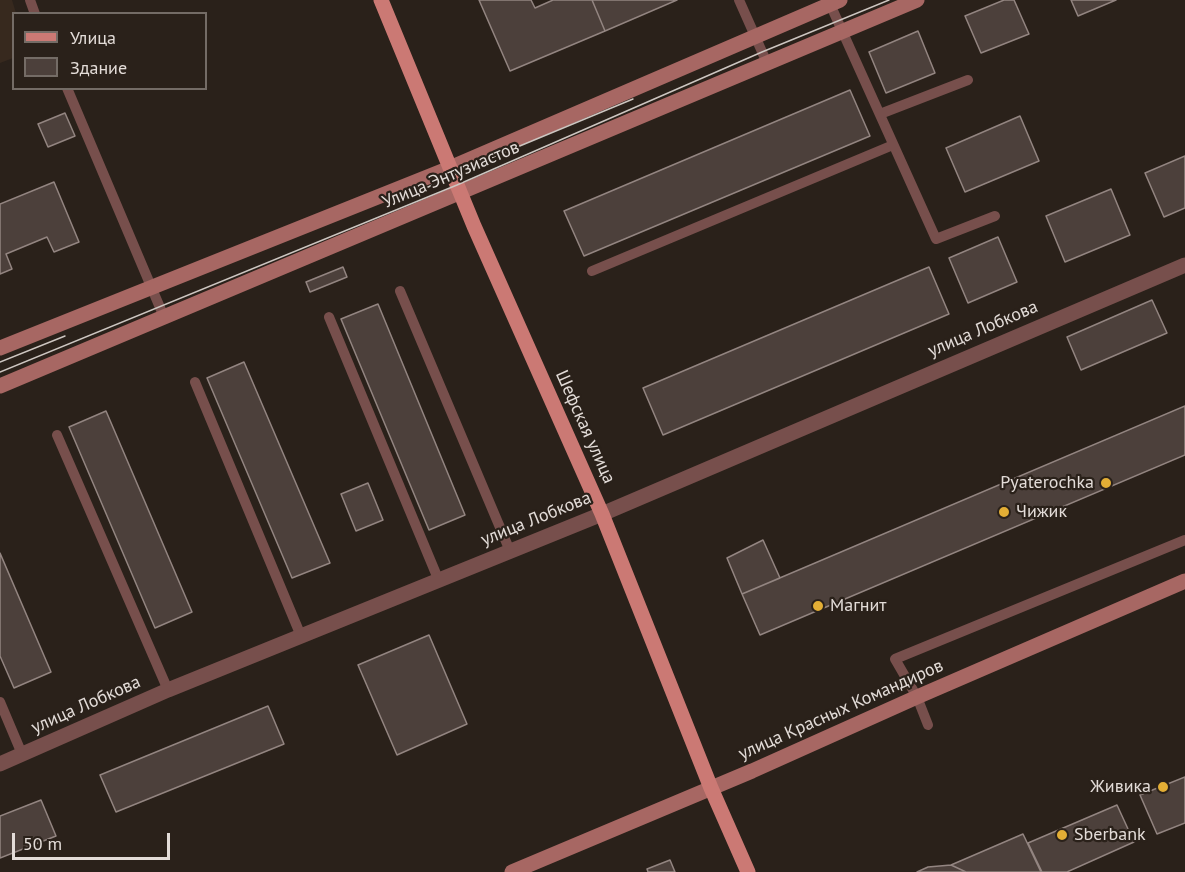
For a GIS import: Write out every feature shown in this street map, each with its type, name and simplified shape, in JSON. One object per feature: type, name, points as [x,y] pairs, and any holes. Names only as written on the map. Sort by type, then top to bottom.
[{"type":"main road","name":"Шефская улица","points":[[381,0],[460,192],[602,514],[711,788],[748,872]]},
{"type":"street","name":"Улица Энтузиастов","points":[[0,386],[917,0]]},
{"type":"street","name":"Улица Энтузиастов","points":[[0,348],[450,168],[835,2]]},
{"type":"street","name":"улица Лобкова","points":[[0,764],[168,690],[602,514],[1185,265]]},
{"type":"street","name":"улица Красных Командиров","points":[[513,872],[1185,581]]},
{"type":"lane","points":[[738,0],[767,63]]},
{"type":"lane","points":[[835,2],[842,31],[936,239],[995,216]]},
{"type":"lane","points":[[880,114],[969,80]]},
{"type":"lane","points":[[68,90],[164,317]]},
{"type":"lane","points":[[592,270],[893,145]]},
{"type":"lane","points":[[400,291],[510,551]]},
{"type":"lane","points":[[329,316],[439,581]]},
{"type":"lane","points":[[195,382],[301,636]]},
{"type":"lane","points":[[57,435],[168,690]]},
{"type":"lane","points":[[928,725],[917,697],[895,659],[1185,540]]},
{"type":"lane","points":[[0,702],[22,754]]},
{"type":"shaded area","points":[[0,0],[12,0],[16,12],[12,12],[12,58],[0,63]]},
{"type":"building","points":[[479,0],[531,0],[535,8],[553,0],[592,0],[605,31],[510,71]]},
{"type":"building","points":[[592,0],[677,0],[605,31]]},
{"type":"building","points":[[1004,0],[1014,0],[1029,34],[981,53],[965,16]]},
{"type":"building","points":[[1071,0],[1116,0],[1078,16]]},
{"type":"building","points":[[918,31],[935,73],[886,93],[869,52]]},
{"type":"building","points":[[850,90],[870,136],[584,256],[564,211]]},
{"type":"building","points":[[65,113],[75,136],[48,147],[38,124]]},
{"type":"building","points":[[1020,116],[1039,161],[965,192],[946,148]]},
{"type":"building","points":[[1185,156],[1185,208],[1164,217],[1145,173]]},
{"type":"building","points":[[54,182],[79,242],[54,252],[47,237],[6,254],[12,269],[0,274],[0,204]]},
{"type":"building","points":[[1111,189],[1130,235],[1065,262],[1046,216]]},
{"type":"building","points":[[998,237],[1017,282],[968,303],[949,258]]},
{"type":"building","points":[[343,267],[347,277],[310,292],[306,282]]},
{"type":"building","points":[[929,267],[949,314],[663,435],[643,388]]},
{"type":"building","points":[[1152,300],[1167,333],[1081,370],[1067,337]]},
{"type":"building","points":[[378,304],[465,515],[429,530],[341,319]]},
{"type":"building","points":[[244,362],[330,563],[292,578],[207,378]]},
{"type":"building","points":[[1185,406],[1185,455],[760,635],[742,594]]},
{"type":"building","points":[[106,411],[192,612],[155,628],[69,427]]},
{"type":"building","points":[[368,483],[383,520],[356,531],[341,494]]},
{"type":"building","points":[[763,540],[780,578],[742,594],[727,558]]},
{"type":"building","points":[[0,553],[51,672],[14,688],[0,656]]},
{"type":"building","points":[[429,635],[467,724],[397,755],[358,665]]},
{"type":"building","points":[[268,706],[284,744],[116,812],[100,775]]},
{"type":"building","points":[[1185,777],[1185,823],[1157,834],[1140,795]]},
{"type":"building","points":[[41,800],[56,836],[0,858],[0,816]]},
{"type":"building","points":[[1117,805],[1134,842],[1067,872],[1042,872],[1028,843]]},
{"type":"building","points":[[1023,834],[1041,872],[966,872],[951,865]]},
{"type":"building","points":[[670,860],[675,872],[648,872],[647,869]]},
{"type":"building","points":[[951,865],[966,872],[917,872],[928,867]]},
{"type":"tram line","points":[[0,372],[457,185],[762,52],[889,0]]},
{"type":"tram line","points":[[426,188],[486,160],[633,99]]},
{"type":"tram line","points":[[0,362],[65,336]]},
{"type":"place","name":"Pyaterochka","points":[[1106,483]]},
{"type":"place","name":"Чижик","points":[[1004,512]]},
{"type":"place","name":"Магнит","points":[[818,606]]},
{"type":"place","name":"Живика","points":[[1163,787]]},
{"type":"place","name":"Sberbank","points":[[1062,835]]}]
